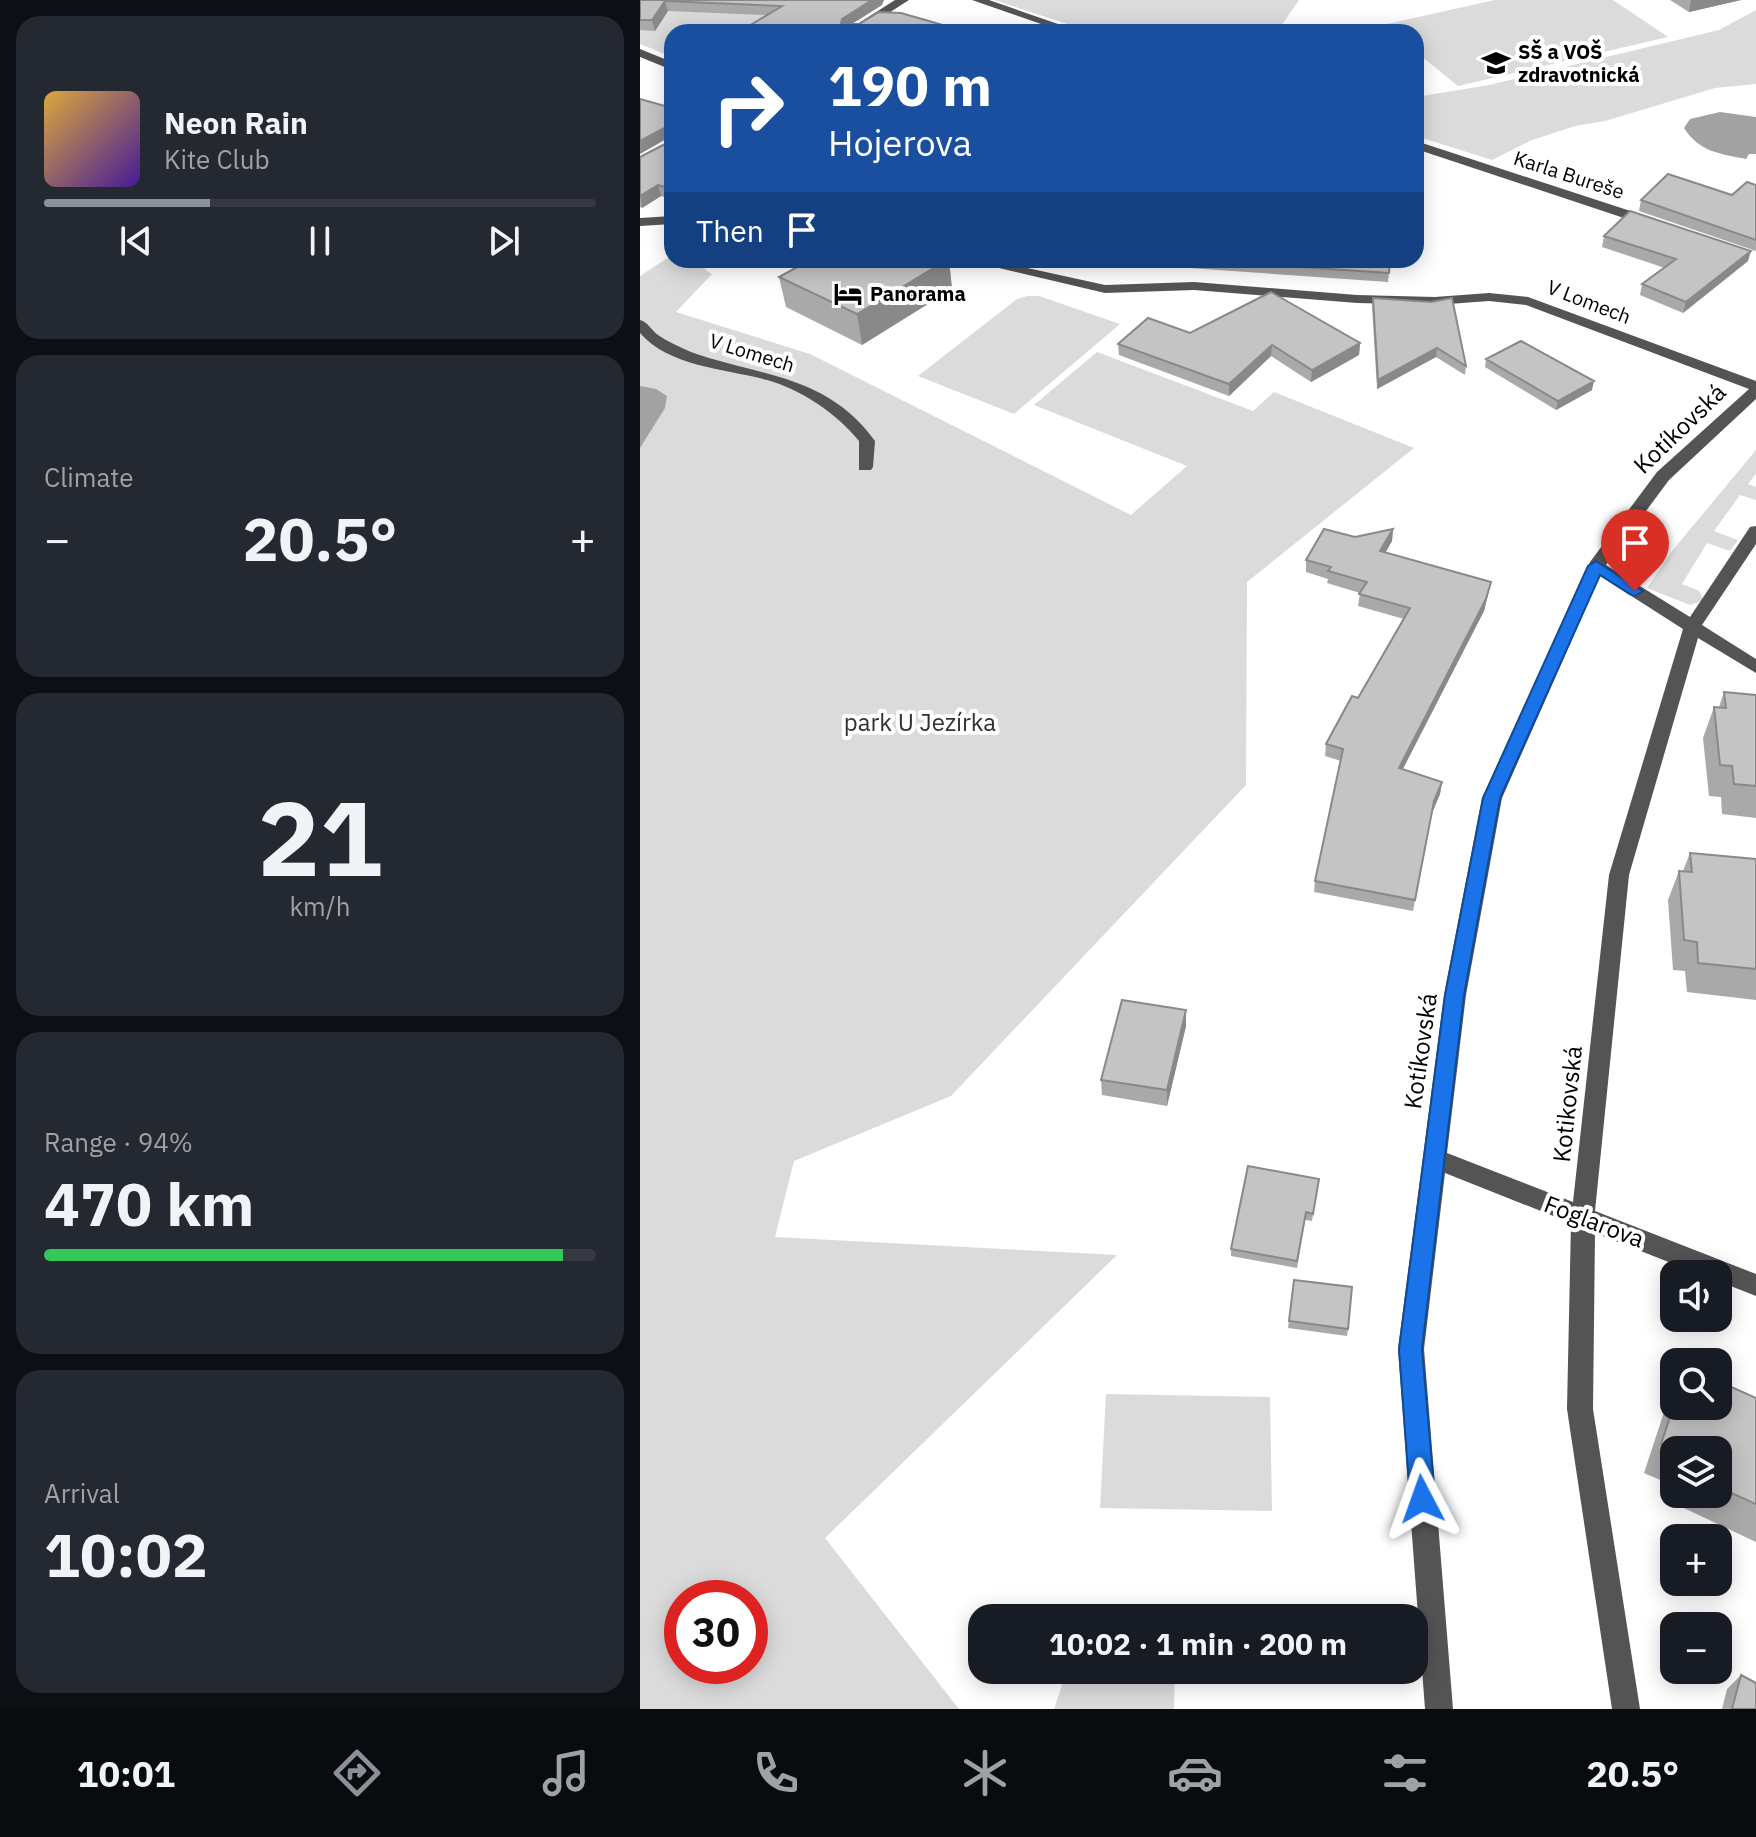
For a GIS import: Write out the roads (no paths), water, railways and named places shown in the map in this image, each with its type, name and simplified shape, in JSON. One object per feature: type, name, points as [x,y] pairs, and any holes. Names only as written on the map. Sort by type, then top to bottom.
[{"type":"street","points":[[864,24],[903,0]]},
{"type":"street","points":[[978,0],[1051,24]]},
{"type":"street","points":[[640,53],[664,63]]},
{"type":"street","name":"Karla Bureše","points":[[1424,148],[1667,228]]},
{"type":"street","points":[[640,222],[664,220]]},
{"type":"street","name":"V Lomech","points":[[1009,268],[1105,289],[1194,286],[1357,299],[1435,301],[1489,297],[1528,301],[1756,389]]},
{"type":"street","name":"V Lomech","points":[[640,324],[646,335],[685,354],[790,383],[856,425],[867,441],[865,467]]},
{"type":"street","name":"Kotíkovská","points":[[1439,1709],[1411,1349],[1455,995],[1492,798],[1596,566],[1663,476],[1756,389]]},
{"type":"street","name":"Kotikovská","points":[[1626,1709],[1580,1409],[1583,1217],[1619,875],[1692,627],[1756,531]]},
{"type":"street","points":[[1596,566],[1756,667]]},
{"type":"street","name":"Foglarova","points":[[1433,1158],[1756,1285]]},
{"type":"place","name":"SŠ a VOŠ zdravotnická","points":[[1496,63]]},
{"type":"place","name":"Panorama","points":[[848,294]]},
{"type":"park label","name":"park U Jezírka","points":[[920,723]]}]
